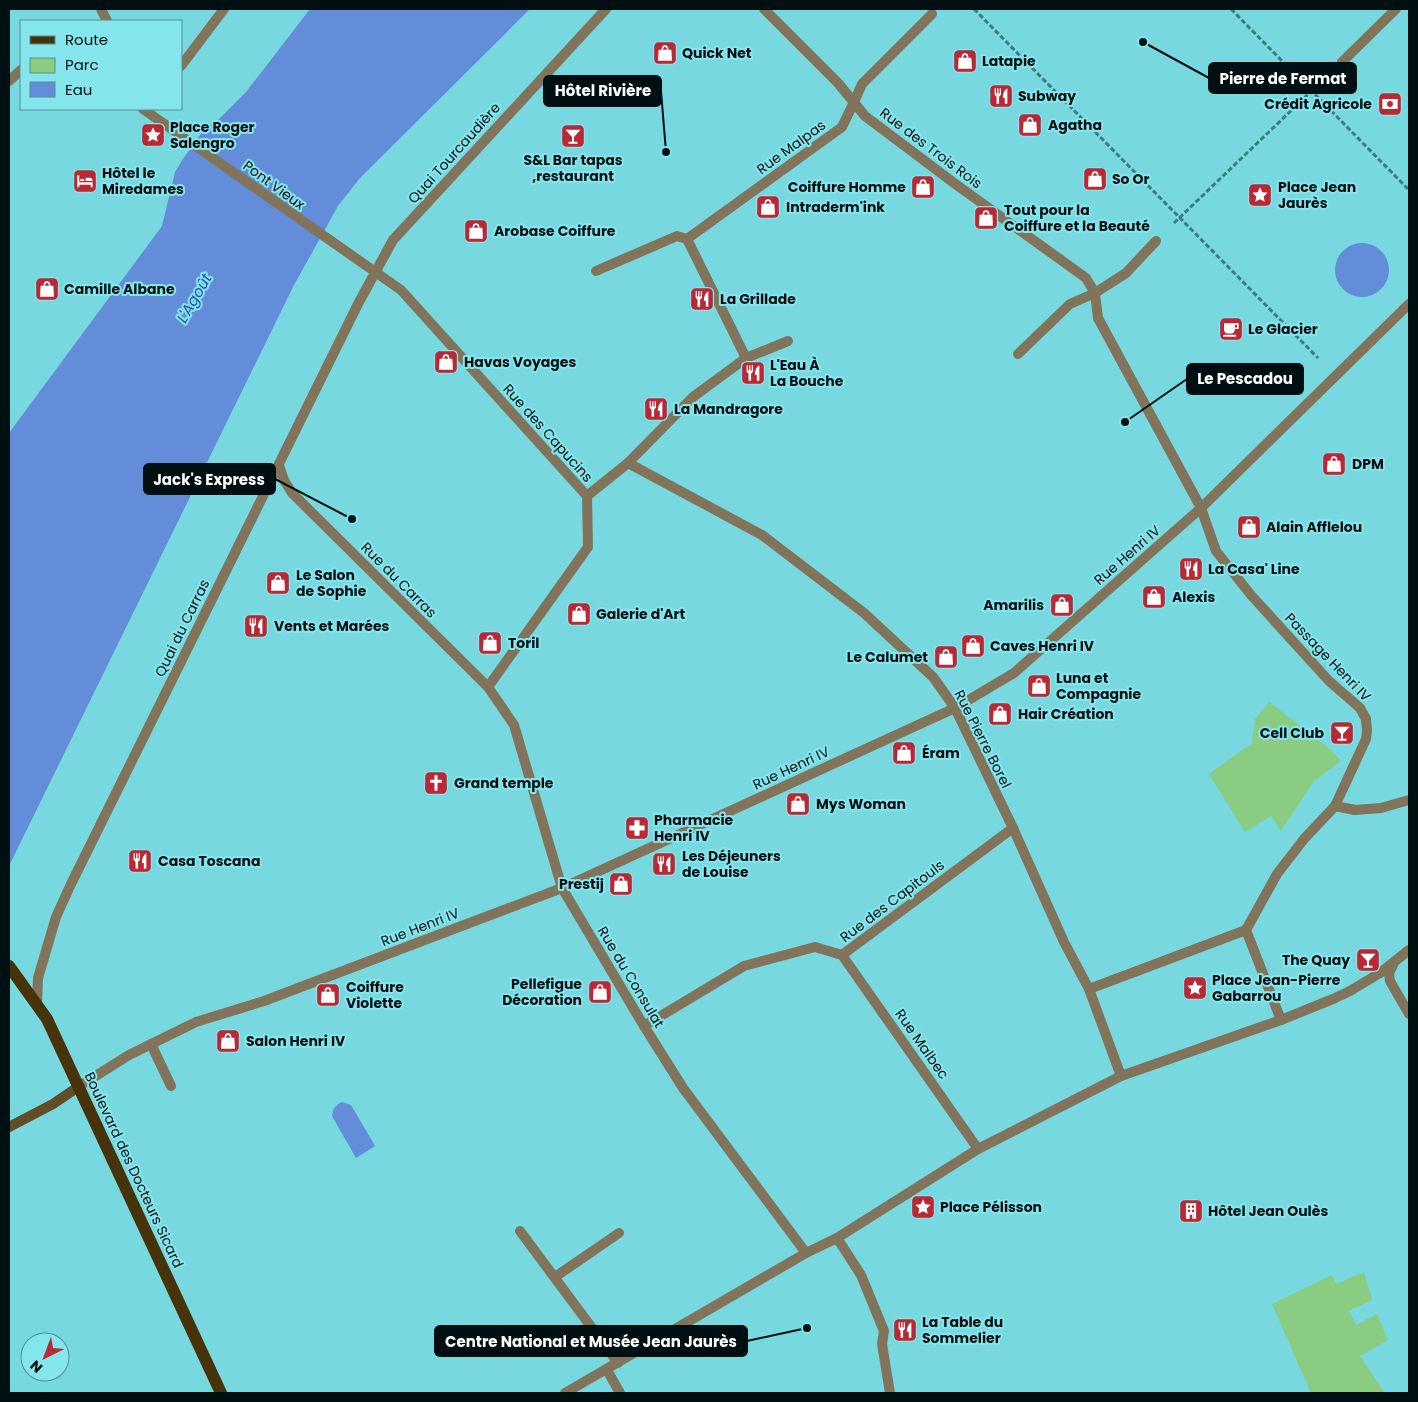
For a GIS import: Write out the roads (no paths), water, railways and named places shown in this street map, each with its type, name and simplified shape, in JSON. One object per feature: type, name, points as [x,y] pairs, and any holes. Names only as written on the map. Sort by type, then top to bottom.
[{"type":"main road","name":"Boulevard des Docteurs Sicard","points":[[9,966],[47,1019],[221,1393]]},
{"type":"main road","points":[[9,1127],[53,1104],[78,1087]]},
{"type":"street","points":[[182,65],[224,9]]},
{"type":"street","name":"Quai Tourcaudière","points":[[376,273],[393,240],[606,9]]},
{"type":"street","name":"Rue des Trois Rois","points":[[764,9],[838,83],[865,116],[907,149],[1086,278],[1095,293]]},
{"type":"street","points":[[1342,62],[1396,9]]},
{"type":"street","name":"Rue Malpas","points":[[596,271],[677,236],[687,239],[842,127],[862,84],[932,14]]},
{"type":"street","points":[[9,81],[20,71]]},
{"type":"street","name":"Pont Vieux","points":[[148,110],[162,122],[376,273]]},
{"type":"street","points":[[687,239],[746,358]]},
{"type":"street","points":[[1018,354],[1070,304],[1095,293],[1126,273],[1156,240]]},
{"type":"street","name":"Quai du Carras","points":[[36,1003],[38,978],[56,917],[71,884],[359,302],[376,273]]},
{"type":"street","name":"Rue des Capucins","points":[[376,273],[401,290],[587,496],[588,547],[488,687]]},
{"type":"street","points":[[1095,293],[1098,318],[1201,508]]},
{"type":"street","name":"Rue Henri IV","points":[[78,1087],[129,1055],[196,1022],[264,1001],[562,888],[955,708],[1014,673],[1201,508],[1409,304]]},
{"type":"street","points":[[587,496],[628,464],[693,397],[746,358],[788,342]]},
{"type":"street","name":"Rue Pierre Borel","points":[[628,464],[762,535],[864,613],[933,677],[955,708],[1013,828],[1064,942],[1089,989],[1121,1076]]},
{"type":"street","name":"Rue du Carras","points":[[279,465],[284,480],[292,493],[488,687]]},
{"type":"street","name":"Passage Henri IV","points":[[1201,508],[1216,551],[1222,559],[1251,595],[1329,681],[1360,708],[1366,719],[1366,740],[1335,806],[1304,839],[1277,874],[1246,930]]},
{"type":"street","name":"Rue du Consulat","points":[[488,687],[514,725],[562,888],[683,1088],[806,1253]]},
{"type":"street","points":[[1335,806],[1355,810],[1381,808],[1409,800]]},
{"type":"street","name":"Rue des Capitouls","points":[[644,1026],[744,966],[815,947],[842,955],[1013,828]]},
{"type":"street","points":[[1089,989],[1246,930],[1280,1020]]},
{"type":"street","points":[[565,1393],[806,1253],[837,1238],[978,1149],[1121,1076],[1280,1020],[1350,991],[1393,964],[1409,950]]},
{"type":"street","name":"Rue Malbec","points":[[842,955],[978,1149]]},
{"type":"street","points":[[1393,964],[1389,973],[1390,981],[1409,1014]]},
{"type":"street","points":[[151,1044],[171,1086]]},
{"type":"street","points":[[520,1231],[618,1363]]},
{"type":"street","points":[[555,1277],[619,1233]]},
{"type":"street","points":[[837,1238],[861,1275],[884,1331],[882,1344],[890,1393]]},
{"type":"street","points":[[607,1370],[620,1393]]},
{"type":"water","name":"L'Agoût","points":[[310,9],[530,9],[360,178],[338,206],[294,285],[9,866],[9,433],[162,226],[175,172],[205,128],[218,120],[246,92]]},
{"type":"water","points":[[1357,243],[1367,243],[1377,247],[1385,255],[1389,270],[1385,285],[1377,293],[1367,297],[1357,297],[1347,293],[1339,285],[1335,275],[1335,265],[1339,255],[1347,247]]},
{"type":"water","points":[[342,1102],[351,1105],[375,1146],[356,1158],[332,1116],[335,1108]]},
{"type":"place","name":"Pierre de Fermat","points":[[1143,42]]},
{"type":"place","name":"Quick Net","points":[[665,53]]},
{"type":"place","name":"Latapie","points":[[965,61]]},
{"type":"place","name":"Subway","points":[[1001,96]]},
{"type":"place","name":"Crédit Agricole","points":[[1390,104]]},
{"type":"place","name":"Agatha","points":[[1030,125]]},
{"type":"place","name":"Place Roger Salengro","points":[[153,135]]},
{"type":"place","name":"S&L Bar tapas ,restaurant","points":[[573,136]]},
{"type":"place","name":"Hôtel Rivière","points":[[666,152]]},
{"type":"place","name":"So Or","points":[[1095,179]]},
{"type":"place","name":"Hôtel le Miredames","points":[[85,181]]},
{"type":"place","name":"Coiffure Homme","points":[[923,187]]},
{"type":"place","name":"Place Jean Jaurès","points":[[1260,195]]},
{"type":"place","name":"Intraderm'ink","points":[[768,207]]},
{"type":"place","name":"Tout pour la Coiffure et la Beauté","points":[[986,218]]},
{"type":"place","name":"Arobase Coiffure","points":[[476,231]]},
{"type":"place","name":"Camille Albane","points":[[47,289]]},
{"type":"place","name":"La Grillade","points":[[702,299]]},
{"type":"place","name":"Le Glacier","points":[[1231,329]]},
{"type":"place","name":"Havas Voyages","points":[[446,362]]},
{"type":"place","name":"L'Eau À La Bouche","points":[[753,373]]},
{"type":"place","name":"La Mandragore","points":[[656,409]]},
{"type":"place","name":"Le Pescadou","points":[[1125,422]]},
{"type":"place","name":"DPM","points":[[1334,464]]},
{"type":"place","name":"Jack's Express","points":[[352,519]]},
{"type":"place","name":"Alain Afflelou","points":[[1249,527]]},
{"type":"place","name":"La Casa' Line","points":[[1191,569]]},
{"type":"place","name":"Le Salon de Sophie","points":[[278,583]]},
{"type":"place","name":"Alexis","points":[[1154,597]]},
{"type":"place","name":"Amarilis","points":[[1062,605]]},
{"type":"place","name":"Galerie d'Art","points":[[579,614]]},
{"type":"place","name":"Vents et Marées","points":[[256,626]]},
{"type":"place","name":"Toril","points":[[490,643]]},
{"type":"place","name":"Caves Henri IV","points":[[973,646]]},
{"type":"place","name":"Le Calumet","points":[[946,657]]},
{"type":"place","name":"Luna et Compagnie","points":[[1039,686]]},
{"type":"place","name":"Hair Création","points":[[1000,714]]},
{"type":"place","name":"Cell Club","points":[[1342,733]]},
{"type":"place","name":"Éram","points":[[904,753]]},
{"type":"place","name":"Grand temple","points":[[436,783]]},
{"type":"place","name":"Mys Woman","points":[[798,804]]},
{"type":"place","name":"Pharmacie Henri IV","points":[[637,828]]},
{"type":"place","name":"Casa Toscana","points":[[140,861]]},
{"type":"place","name":"Les Déjeuners de Louise","points":[[664,864]]},
{"type":"place","name":"Prestij","points":[[621,884]]},
{"type":"place","name":"The Quay","points":[[1368,960]]},
{"type":"place","name":"Place Jean-Pierre Gabarrou","points":[[1195,988]]},
{"type":"place","name":"Pellefigue Décoration","points":[[600,992]]},
{"type":"place","name":"Coiffure Violette","points":[[328,995]]},
{"type":"place","name":"Salon Henri IV","points":[[228,1041]]},
{"type":"place","name":"Place Pélisson","points":[[923,1207]]},
{"type":"place","name":"Hôtel Jean Oulès","points":[[1191,1211]]},
{"type":"place","name":"Centre National et Musée Jean Jaurès","points":[[807,1328]]},
{"type":"place","name":"La Table du Sommelier","points":[[905,1330]]}]
